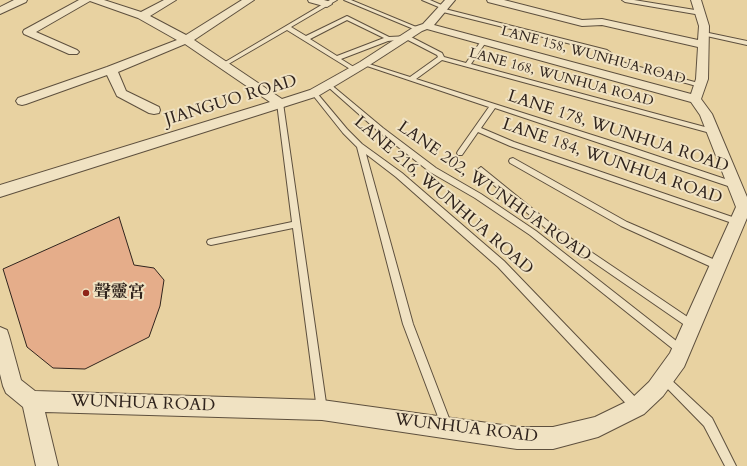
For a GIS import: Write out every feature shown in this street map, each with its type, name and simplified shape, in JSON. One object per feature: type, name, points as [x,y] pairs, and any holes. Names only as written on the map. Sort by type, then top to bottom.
[{"type":"street","points":[[0,11],[22,0]]},
{"type":"street","points":[[72,52],[28,32],[86,0]]},
{"type":"street","points":[[94,0],[142,16],[186,40],[280,104]]},
{"type":"street","points":[[142,16],[171,0]]},
{"type":"street","points":[[22,101],[111,70],[186,40],[249,0]]},
{"type":"street","points":[[313,0],[331,2]]},
{"type":"street","points":[[492,0],[582,23],[604,23],[703,39]]},
{"type":"street","name":"JIANGUO ROAD","points":[[0,191],[314,93],[360,67],[407,37],[422,27],[445,6]]},
{"type":"street","points":[[698,6],[704,26],[702,79],[698,92],[743,212]]},
{"type":"street","name":"LANE 158, WUNHUA ROAD","points":[[422,27],[698,92]]},
{"type":"street","points":[[111,70],[121,92],[154,110]]},
{"type":"street","name":"WUNHUA ROAD","points":[[32,400],[322,410],[517,438],[553,438],[598,427],[637,407],[656,389],[677,360],[743,212]]},
{"type":"street","points":[[0,336],[13,386],[32,400],[47,466]]},
{"type":"lane","points":[[347,0],[422,27]]},
{"type":"lane","points":[[425,0],[605,51],[623,64],[698,92]]},
{"type":"lane","points":[[625,0],[698,6]]},
{"type":"lane","points":[[223,66],[331,2]]},
{"type":"lane","points":[[305,39],[347,18],[389,39]]},
{"type":"lane","name":"LANE 178, WUNHUA ROAD","points":[[287,27],[337,58],[360,67],[411,79],[734,185]]},
{"type":"lane","points":[[337,58],[389,39],[407,37]]},
{"type":"lane","name":"LANE 168, WUNHUA ROAD","points":[[407,37],[440,54],[441,58],[714,132]]},
{"type":"lane","points":[[703,39],[747,43]]},
{"type":"lane","points":[[467,65],[483,42]]},
{"type":"lane","points":[[411,79],[441,58]]},
{"type":"lane","name":"LANE 202, WUNHUA ROAD","points":[[329,85],[381,130],[434,170],[478,196],[533,233],[681,350]]},
{"type":"lane","name":"LANE 216, WUNHUA ROAD","points":[[314,93],[345,131],[360,146],[399,175],[501,264],[637,407]]},
{"type":"lane","points":[[280,104],[322,410]]},
{"type":"lane","points":[[460,153],[493,106]]},
{"type":"lane","name":"LANE 184, WUNHUA ROAD","points":[[477,129],[512,144],[743,212]]},
{"type":"lane","points":[[360,146],[408,324],[448,428]]},
{"type":"lane","points":[[514,161],[624,224],[719,266]]},
{"type":"lane","points":[[481,170],[557,233],[692,325]]},
{"type":"lane","points":[[211,242],[297,224]]},
{"type":"lane","points":[[663,378],[708,422],[731,466]]},
{"type":"building","name":"聲靈宮","points":[[119,217],[134,265],[154,268],[164,280],[160,306],[149,337],[85,369],[53,368],[27,347],[3,269]]},
{"type":"place","name":"聲靈宮","points":[[86,293]]}]
